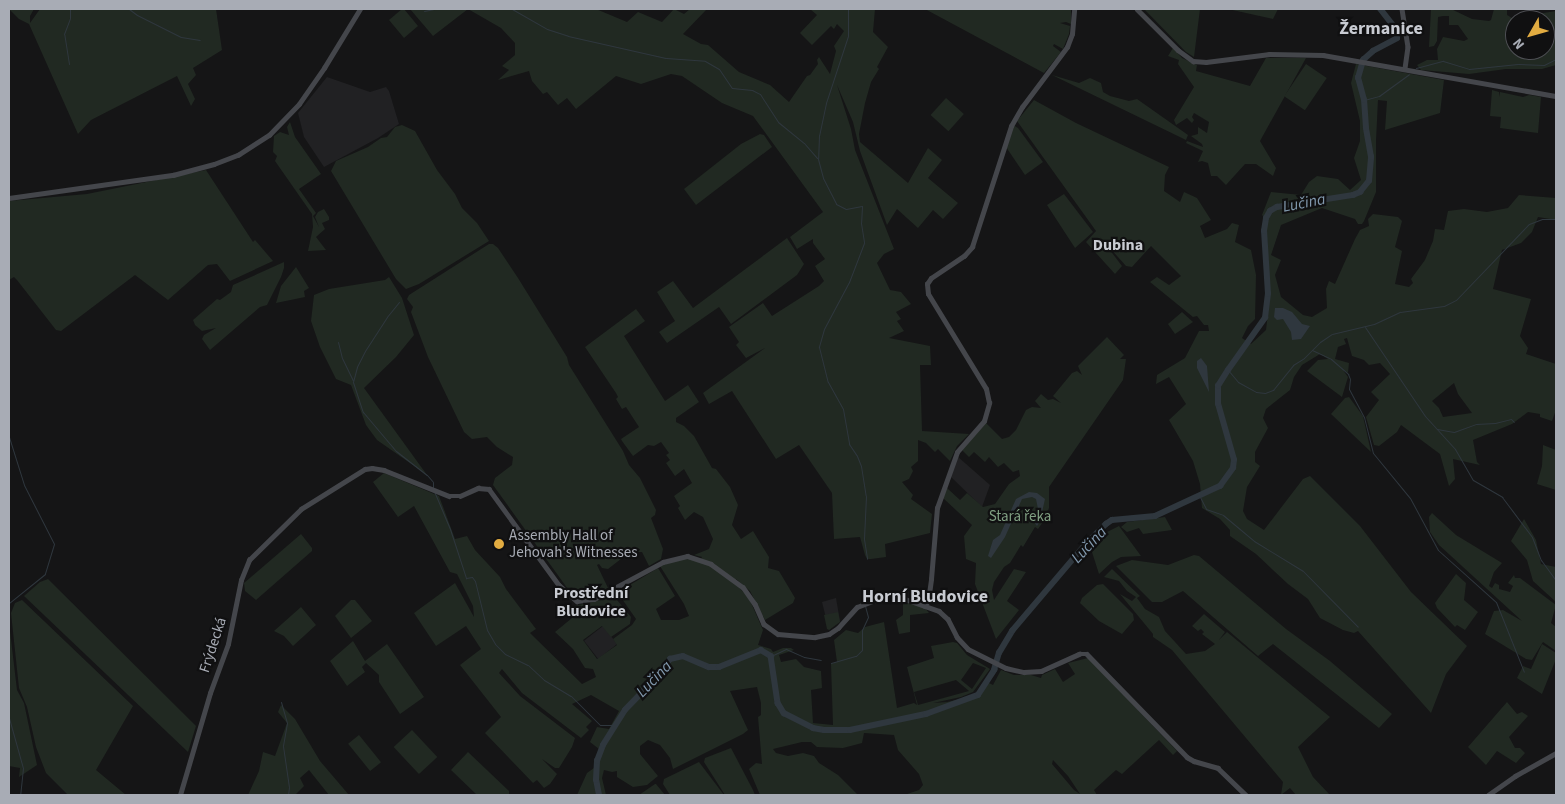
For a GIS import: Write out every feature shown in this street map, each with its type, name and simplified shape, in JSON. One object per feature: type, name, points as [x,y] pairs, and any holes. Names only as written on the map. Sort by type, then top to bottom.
[{"type":"street","points":[[9,198],[192,171],[226,160],[259,142],[286,118],[306,96],[360,9]]},
{"type":"street","points":[[1074,9],[1072,34],[1069,44],[1010,126],[972,247],[964,256],[931,278],[927,284],[928,294],[986,389],[989,403],[984,421],[957,452],[937,508],[931,579],[928,601],[924,606],[946,616],[960,642],[983,658],[1015,670],[1041,671],[1079,654],[1088,654],[1187,756],[1194,761],[1218,768],[1246,795]]},
{"type":"street","points":[[1137,9],[1178,50],[1193,61],[1206,62],[1269,54],[1324,55],[1556,96]]},
{"type":"street","points":[[1402,9],[1408,47],[1405,69]]},
{"type":"street","name":"Frýdecká","points":[[180,795],[210,693],[228,644],[243,572],[256,551],[301,509],[370,468],[384,470],[454,497],[480,487],[491,491],[559,585],[577,601],[594,599],[663,562],[687,556],[711,564],[743,587],[751,597],[764,624],[778,634],[815,636],[829,634],[840,626],[857,607],[889,594],[924,606]]},
{"type":"street","points":[[1488,795],[1521,772],[1556,753]]},
{"type":"shaded area","points":[[327,77],[370,92],[386,87],[389,91],[399,124],[378,138],[324,167],[304,137],[298,113]]},
{"type":"shaded area","points":[[1275,308],[1283,308],[1292,312],[1302,324],[1310,326],[1301,339],[1292,340],[1291,332],[1283,319],[1277,320],[1274,317]]},
{"type":"shaded area","points":[[1201,358],[1207,366],[1209,392],[1197,368],[1197,361]]},
{"type":"shaded area","points":[[957,456],[990,485],[982,507],[951,477]]},
{"type":"shaded area","points":[[1029,492],[1037,493],[1045,499],[1040,521],[1037,526],[1034,522],[1038,509],[1036,499],[1032,497],[1022,499],[1005,537],[991,558],[988,556],[993,540],[1000,535],[1016,499]]},
{"type":"shaded area","points":[[836,598],[840,621],[829,630],[822,602]]},
{"type":"shaded area","points":[[603,626],[617,644],[598,659],[584,641]]},
{"type":"green space","points":[[9,9],[34,9],[30,16],[30,23],[40,9],[216,9],[222,50],[193,68],[196,75],[188,84],[195,99],[191,106],[177,76],[91,120],[78,134],[29,24],[19,19]]},
{"type":"green space","points":[[402,9],[418,26],[404,38],[389,20]]},
{"type":"green space","points":[[410,9],[468,9],[433,36]]},
{"type":"green space","points":[[468,9],[596,9],[627,22],[638,12],[662,22],[674,9],[684,14],[690,9],[707,9],[683,34],[701,44],[708,45],[739,72],[770,85],[789,102],[818,64],[817,60],[819,57],[830,74],[836,51],[834,46],[844,31],[837,24],[834,29],[831,26],[812,45],[800,33],[817,15],[810,9],[875,9],[873,32],[888,47],[877,67],[879,69],[871,82],[859,134],[860,142],[908,183],[928,148],[942,160],[928,178],[958,203],[943,219],[933,210],[918,228],[897,209],[887,225],[860,151],[853,122],[837,85],[851,129],[855,150],[894,249],[884,254],[877,263],[890,290],[901,292],[911,304],[896,312],[901,319],[897,321],[904,331],[889,338],[930,346],[931,365],[920,365],[922,431],[969,434],[957,446],[950,461],[938,449],[935,452],[926,443],[918,440],[918,461],[911,467],[913,471],[909,479],[902,482],[913,495],[911,499],[932,514],[930,533],[885,544],[886,557],[871,559],[867,559],[865,555],[860,537],[834,539],[832,493],[799,445],[776,459],[732,391],[709,404],[703,393],[765,348],[746,358],[736,345],[739,342],[729,327],[763,303],[772,316],[824,281],[815,266],[825,259],[813,243],[813,239],[797,249],[790,237],[823,212],[753,116],[722,103],[682,76],[671,74],[641,84],[616,76],[576,109],[567,98],[558,105],[547,92],[543,94],[532,81],[529,71],[498,80],[509,70],[502,66],[515,55],[515,43],[501,28]]},
{"type":"green space","points":[[925,9],[1071,9],[1071,24],[1066,22],[1060,23],[1070,26],[1069,34],[1063,49],[1054,44],[1053,46],[1061,52],[1044,73]]},
{"type":"green space","points":[[1144,9],[1200,9],[1194,57],[1186,52]]},
{"type":"green space","points":[[1228,9],[1278,9],[1273,19]]},
{"type":"green space","points":[[1431,9],[1451,9],[1472,19],[1489,21],[1494,9],[1507,9],[1505,10],[1505,60],[1555,60],[1556,11],[1556,65],[1542,69],[1506,69],[1469,74],[1421,70],[1417,65],[1427,60],[1438,60],[1437,49],[1443,37],[1464,41],[1468,39],[1458,25],[1449,25],[1449,16],[1438,17],[1437,41],[1434,46],[1429,47]]},
{"type":"green space","points":[[1173,48],[1182,58],[1197,65],[1196,71],[1250,86],[1266,58],[1306,58],[1260,141],[1276,168],[1273,176],[1256,164],[1245,164],[1226,185],[1217,176],[1211,176],[1208,163],[1198,162],[1203,151],[1186,143],[1187,141],[1203,147],[1202,144],[1191,136],[1198,134],[1198,127],[1207,133],[1209,122],[1194,113],[1192,123],[1187,118],[1176,125],[1174,120],[1194,87],[1178,64],[1179,60],[1168,56]]},
{"type":"green space","points":[[1306,64],[1327,78],[1305,110],[1284,96]]},
{"type":"green space","points":[[1356,64],[1444,80],[1440,113],[1385,130],[1387,101],[1378,100],[1376,192],[1362,224],[1358,224],[1355,219],[1322,208],[1281,225],[1271,255],[1281,260],[1275,275],[1281,297],[1303,315],[1312,317],[1327,308],[1326,289],[1329,281],[1335,284],[1355,239],[1360,230],[1369,226],[1368,219],[1373,214],[1398,217],[1402,221],[1395,247],[1402,251],[1395,284],[1409,287],[1413,283],[1411,279],[1425,260],[1433,241],[1435,229],[1444,230],[1448,211],[1464,209],[1487,212],[1508,208],[1519,195],[1556,198],[1556,220],[1538,217],[1532,232],[1521,243],[1502,250],[1493,289],[1531,299],[1520,336],[1528,348],[1526,354],[1556,364],[1556,410],[1552,421],[1540,417],[1540,414],[1528,412],[1512,424],[1473,440],[1477,462],[1480,465],[1453,459],[1455,479],[1449,486],[1440,454],[1401,425],[1397,432],[1379,446],[1374,445],[1366,417],[1379,400],[1371,392],[1390,374],[1380,363],[1369,365],[1364,360],[1352,356],[1347,338],[1344,339],[1346,344],[1338,347],[1335,359],[1349,363],[1348,373],[1343,370],[1348,377],[1342,397],[1307,371],[1318,360],[1328,359],[1320,354],[1302,365],[1294,377],[1290,390],[1266,409],[1263,418],[1268,428],[1255,452],[1255,462],[1260,466],[1247,487],[1243,511],[1247,519],[1264,530],[1303,479],[1310,476],[1360,526],[1411,592],[1467,646],[1446,674],[1431,713],[1358,631],[1354,633],[1343,630],[1320,618],[1308,599],[1288,584],[1256,554],[1230,536],[1230,530],[1220,519],[1202,508],[1200,484],[1193,461],[1169,420],[1186,404],[1169,377],[1156,384],[1157,375],[1185,358],[1199,331],[1209,331],[1208,325],[1204,325],[1197,316],[1193,317],[1150,282],[1157,277],[1169,285],[1181,276],[1151,246],[1132,267],[1126,266],[1100,237],[1122,266],[1115,274],[1086,242],[1096,231],[1017,121],[1034,100],[1076,123],[1169,167],[1165,175],[1164,191],[1180,202],[1184,192],[1197,198],[1211,220],[1200,226],[1205,238],[1227,229],[1232,223],[1239,225],[1235,242],[1251,250],[1256,275],[1255,319],[1248,326],[1242,338],[1251,344],[1266,330],[1270,296],[1266,219],[1262,215],[1271,192],[1301,195],[1309,182],[1317,176],[1338,179],[1350,190],[1361,180],[1354,158],[1360,141],[1360,121],[1351,83]],"holes":[[[1454,383],[1458,394],[1472,413],[1443,417],[1439,408],[1432,401]]]},
{"type":"green space","points":[[1052,75],[1079,83],[1090,78],[1101,83],[1103,92],[1110,96],[1129,101],[1137,99],[1188,135],[1186,140]]},
{"type":"green space","points":[[1492,90],[1499,92],[1500,97],[1500,92],[1523,97],[1529,95],[1541,97],[1538,133],[1500,128],[1501,117],[1490,116]]},
{"type":"green space","points":[[946,98],[964,114],[948,131],[931,115]]},
{"type":"green space","points":[[290,122],[295,137],[321,174],[299,189],[316,213],[313,216],[319,227],[315,217],[318,212],[324,209],[329,217],[329,220],[322,223],[325,229],[316,237],[326,250],[308,251],[313,227],[312,214],[275,161],[277,156],[273,152],[274,136],[280,132],[289,135],[287,127]]},
{"type":"green space","points":[[402,125],[415,131],[437,170],[455,194],[462,208],[477,223],[489,241],[419,284],[406,289],[396,279],[331,171],[336,161],[368,147],[381,138],[387,137],[395,127]]},
{"type":"green space","points":[[1013,125],[1018,128],[1043,162],[1025,175],[1006,147]]},
{"type":"green space","points":[[760,134],[764,135],[772,147],[696,205],[684,189],[741,144]]},
{"type":"green space","points":[[206,170],[253,242],[255,240],[273,261],[230,281],[217,264],[208,265],[168,300],[135,275],[61,331],[56,330],[14,277],[9,280],[9,201],[87,194]]},
{"type":"green space","points":[[1064,194],[1093,232],[1075,248],[1047,205]]},
{"type":"green space","points":[[787,238],[804,264],[797,275],[731,324],[719,307],[667,343],[659,332],[675,321],[657,292],[673,281],[693,308]]},
{"type":"green space","points":[[489,244],[493,244],[498,248],[518,278],[567,357],[569,365],[623,451],[629,465],[640,478],[656,510],[655,515],[651,518],[663,549],[661,559],[649,566],[642,552],[630,552],[608,569],[602,568],[599,564],[597,565],[608,588],[592,596],[582,598],[570,592],[493,485],[495,478],[512,465],[513,457],[497,447],[487,437],[472,439],[464,432],[428,357],[411,312],[413,307],[407,299],[409,295]]},
{"type":"green space","points":[[284,262],[281,277],[267,305],[260,307],[210,350],[202,339],[204,335],[216,328],[202,331],[195,325],[193,320],[217,299],[220,300],[231,292],[233,285]]},
{"type":"green space","points":[[296,267],[309,288],[304,291],[305,297],[276,303],[281,286]]},
{"type":"green space","points":[[389,277],[402,298],[414,335],[396,357],[364,388],[427,475],[377,440],[366,425],[351,385],[336,379],[320,347],[311,321],[314,295],[329,289],[385,280]]},
{"type":"green space","points":[[636,309],[645,321],[624,336],[665,401],[688,385],[699,402],[676,418],[676,422],[684,426],[694,436],[712,468],[716,469],[730,487],[738,505],[732,525],[741,539],[753,531],[769,557],[768,568],[779,571],[795,598],[793,603],[765,620],[750,591],[736,579],[736,584],[749,598],[763,630],[758,645],[771,649],[773,652],[783,648],[791,648],[794,650],[779,655],[781,662],[796,659],[804,667],[821,671],[822,688],[811,690],[813,723],[833,725],[831,664],[837,662],[834,640],[846,630],[858,633],[865,627],[884,622],[897,708],[914,703],[917,705],[907,667],[934,658],[931,646],[957,643],[967,655],[990,669],[973,692],[961,697],[933,703],[974,696],[987,682],[993,685],[1001,670],[1014,675],[1031,675],[1041,678],[1042,675],[1055,669],[1063,682],[1075,674],[1068,663],[1088,658],[1177,751],[1173,755],[1159,740],[1122,774],[1116,770],[1094,790],[1097,795],[904,795],[919,790],[923,785],[919,774],[898,750],[894,735],[864,733],[862,743],[843,748],[817,747],[811,742],[802,742],[773,749],[776,753],[788,756],[803,753],[814,756],[819,763],[838,775],[858,795],[760,795],[749,769],[756,763],[762,764],[758,717],[761,715],[761,703],[757,687],[730,691],[748,730],[743,734],[673,769],[670,758],[660,745],[648,740],[640,746],[640,754],[658,776],[647,785],[633,787],[617,777],[617,771],[604,770],[602,778],[606,795],[577,795],[587,773],[594,768],[599,749],[590,742],[597,727],[609,729],[619,711],[591,695],[572,704],[592,721],[586,727],[589,730],[581,738],[522,693],[502,669],[499,673],[520,696],[575,738],[572,747],[559,768],[555,768],[542,759],[557,774],[550,784],[544,788],[537,780],[533,783],[485,733],[501,717],[460,665],[481,649],[466,626],[436,646],[414,613],[455,583],[474,617],[473,606],[457,574],[450,572],[414,506],[398,517],[373,482],[384,473],[439,496],[455,539],[467,536],[475,550],[500,577],[506,589],[536,629],[530,633],[582,684],[596,677],[593,669],[585,668],[573,649],[555,632],[572,618],[574,606],[606,599],[613,595],[631,617],[630,624],[611,637],[602,626],[583,640],[597,659],[617,645],[613,639],[632,625],[636,619],[620,596],[620,591],[658,568],[675,596],[656,609],[661,620],[679,620],[689,616],[684,604],[660,566],[685,558],[700,561],[702,557],[694,555],[709,549],[713,539],[703,517],[694,512],[685,520],[678,508],[680,506],[674,496],[692,483],[684,469],[675,476],[666,463],[670,460],[666,455],[669,453],[661,442],[654,446],[648,445],[633,456],[622,441],[621,439],[639,427],[626,407],[622,409],[616,399],[618,397],[616,393],[585,347]],"holes":[[[973,663],[986,668],[972,689],[961,680]],[[956,680],[969,691],[918,705],[914,692]],[[1053,760],[1068,776],[1080,794],[1074,790],[1052,764]]]},
{"type":"green space","points":[[1182,312],[1193,322],[1175,334],[1168,324]]},
{"type":"green space","name":"Stará řeka","points":[[1107,337],[1124,355],[1120,359],[1126,359],[1123,380],[1049,487],[1049,508],[1045,519],[1038,529],[1035,527],[1023,547],[1021,545],[1010,563],[1004,567],[994,582],[992,590],[994,600],[1014,569],[1026,572],[1007,601],[1019,610],[996,639],[975,584],[976,563],[966,559],[964,536],[972,525],[943,498],[947,488],[960,500],[967,493],[983,507],[995,504],[1009,484],[1020,476],[1019,470],[1013,472],[1004,463],[998,467],[989,457],[985,462],[974,452],[969,457],[962,450],[986,423],[1002,439],[1009,437],[1016,430],[1026,410],[1032,407],[1041,408],[1035,401],[1041,394],[1048,400],[1053,399],[1061,403],[1053,396],[1072,373],[1077,371],[1082,375],[1078,366]]},
{"type":"green space","points":[[1349,397],[1363,416],[1371,452],[1331,414],[1345,398]]},
{"type":"green space","points":[[1543,445],[1556,450],[1556,490],[1537,484],[1542,466]]},
{"type":"green space","points":[[1432,513],[1456,535],[1502,563],[1494,572],[1489,586],[1492,588],[1495,583],[1499,585],[1499,589],[1510,592],[1513,586],[1508,583],[1514,575],[1515,578],[1520,578],[1556,605],[1551,623],[1556,627],[1556,651],[1543,642],[1532,660],[1526,659],[1485,634],[1494,611],[1503,610],[1522,621],[1439,545],[1430,532],[1429,517]]},
{"type":"green space","points":[[1165,517],[1172,530],[1143,534],[1139,528],[1127,532],[1121,527],[1127,522]]},
{"type":"green space","points":[[1524,519],[1536,540],[1541,564],[1556,567],[1556,602],[1533,581],[1527,560],[1511,541]]},
{"type":"green space","points":[[1119,526],[1141,556],[1121,557],[1112,562],[1099,574],[1091,549],[1105,533]]},
{"type":"green space","points":[[301,534],[312,548],[312,551],[256,600],[245,591],[244,583]]},
{"type":"green space","points":[[1194,555],[1199,556],[1286,629],[1330,661],[1392,714],[1379,728],[1273,644],[1258,656],[1183,591],[1162,602],[1152,602],[1116,566],[1132,560],[1168,565]]},
{"type":"green space","points":[[1112,569],[1140,596],[1137,598],[1145,609],[1159,617],[1165,631],[1186,654],[1205,651],[1215,644],[1202,634],[1204,632],[1201,629],[1198,631],[1192,626],[1204,614],[1225,632],[1219,640],[1227,632],[1330,717],[1298,747],[1313,777],[1330,795],[1296,795],[1290,788],[1281,795],[1283,782],[1172,650],[1153,637],[1153,634],[1120,594],[1132,601],[1136,597],[1127,591],[1119,581],[1104,577]]},
{"type":"green space","points":[[1456,574],[1466,583],[1464,600],[1478,612],[1465,630],[1457,625],[1455,627],[1437,608],[1435,603]]},
{"type":"green space","points":[[48,579],[196,726],[188,752],[24,596],[40,582]]},
{"type":"green space","points":[[1103,584],[1133,614],[1134,620],[1122,634],[1099,621],[1080,603],[1082,598],[1097,585]]},
{"type":"green space","points":[[22,600],[133,706],[96,770],[126,795],[68,795],[46,773],[36,747],[27,707],[19,688],[11,613],[15,603]]},
{"type":"green space","points":[[351,600],[355,600],[372,621],[351,638],[335,616]]},
{"type":"green space","points":[[903,600],[926,609],[929,613],[910,615],[910,632],[899,634],[896,620],[903,615]]},
{"type":"green space","points":[[301,607],[316,625],[293,646],[284,636],[274,631]]},
{"type":"green space","points":[[838,612],[840,622],[829,630],[827,629],[824,615]]},
{"type":"green space","points":[[9,623],[17,690],[24,703],[37,765],[19,777],[20,768],[9,766]]},
{"type":"green space","points":[[353,641],[365,661],[387,644],[424,697],[400,714],[379,682],[379,675],[366,663],[362,667],[365,672],[347,686],[330,661]]},
{"type":"green space","points":[[1542,644],[1556,653],[1556,659],[1542,694],[1517,678],[1523,666],[1531,669]]},
{"type":"green space","points":[[1507,702],[1517,714],[1522,712],[1528,716],[1509,737],[1515,748],[1520,748],[1525,753],[1516,763],[1497,751],[1486,765],[1468,747]]},
{"type":"green space","points":[[281,705],[295,719],[320,761],[349,795],[329,795],[309,770],[300,778],[304,786],[295,795],[248,795],[259,771],[263,752],[275,756],[287,723],[278,712]]},
{"type":"green space","points":[[412,730],[437,757],[419,774],[394,747]]},
{"type":"green space","points":[[359,735],[381,762],[370,771],[348,744]]},
{"type":"green space","points":[[731,748],[755,795],[725,795],[704,762],[705,758]]},
{"type":"green space","points":[[468,752],[509,791],[509,795],[477,795],[451,770]]},
{"type":"green space","points":[[699,762],[724,795],[670,795],[663,784],[664,779]]},
{"type":"green space","points":[[655,784],[665,795],[639,795]]},
{"type":"waterway","points":[[69,64],[64,34],[70,18],[70,9]]},
{"type":"waterway","points":[[129,9],[181,37],[200,40]]},
{"type":"waterway","points":[[424,11],[434,9]]},
{"type":"waterway","points":[[512,9],[547,29],[568,36],[666,58],[705,61],[719,69],[732,88],[752,90],[760,94],[778,122],[804,143],[817,158]]},
{"type":"waterway","points":[[848,9],[848,36],[826,103],[819,135],[818,159],[823,178],[836,204],[846,209],[862,206],[861,223],[864,243],[849,282],[824,329],[819,347],[828,382],[843,409],[849,444],[861,466],[866,496],[864,539],[867,559]]},
{"type":"waterway","name":"Lučina","points":[[599,795],[596,780],[597,761],[603,745],[625,710],[655,679],[670,659],[683,656],[709,667],[719,667],[761,650],[771,656],[778,703],[784,713],[813,728],[850,730],[926,714],[978,695],[994,670],[999,653],[1012,631],[1084,546],[1106,524],[1112,520],[1155,516],[1220,486],[1233,468],[1234,460],[1218,404],[1218,386],[1265,318],[1268,294],[1264,231],[1266,218],[1270,211],[1277,207],[1353,195],[1360,192],[1369,181],[1371,157],[1364,100],[1358,78],[1363,60],[1373,51],[1397,38],[1398,32],[1380,9]]},
{"type":"waterway","points":[[1416,68],[1443,61],[1469,69],[1518,64],[1544,65],[1556,59]]},
{"type":"waterway","points":[[1364,100],[1379,96],[1409,74]]},
{"type":"waterway","points":[[1228,370],[1238,382],[1256,392],[1265,393],[1273,390],[1293,365],[1332,334],[1374,324],[1400,312],[1444,306],[1456,300],[1529,224],[1542,219],[1556,219]]},
{"type":"waterway","points":[[399,302],[365,351],[357,367],[353,382],[363,412],[396,451],[427,475],[433,482],[433,487]]},
{"type":"waterway","points":[[1365,327],[1425,416],[1455,449],[1473,480],[1502,497],[1532,537],[1541,560],[1556,581]]},
{"type":"waterway","points":[[338,342],[342,358],[353,381]]},
{"type":"waterway","points":[[1312,350],[1331,359],[1348,374],[1350,379],[1349,389],[1364,417],[1373,453],[1410,498],[1438,550],[1496,602],[1524,672]]},
{"type":"waterway","points":[[1437,429],[1454,432],[1476,424],[1495,423],[1511,419],[1514,422]]},
{"type":"waterway","points":[[9,437],[24,485],[54,544],[45,574],[9,603]]},
{"type":"waterway","points":[[434,491],[450,529],[466,578],[472,577],[475,581],[487,630],[495,644],[505,654],[528,665],[544,680],[571,696],[600,725],[616,725]]},
{"type":"waterway","points":[[1200,497],[1206,509],[1223,515],[1254,541],[1303,571],[1358,627]]},
{"type":"waterway","points":[[831,663],[856,656],[862,650],[862,630],[868,617],[865,606]]},
{"type":"waterway","points":[[771,656],[786,649],[804,657],[821,660]]},
{"type":"waterway","points":[[281,702],[287,723],[283,746],[289,787],[288,795]]},
{"type":"waterway","points":[[9,718],[23,768],[20,795]]},
{"type":"place","name":"Assembly Hall of Jehovah's Witnesses","points":[[499,544]]},
{"type":"district","name":"Žermanice","points":[[1381,29]]},
{"type":"district","name":"Dubina","points":[[1118,245]]},
{"type":"district","name":"Horní Bludovice","points":[[925,597]]},
{"type":"district","name":"Prostřední Bludovice","points":[[591,602]]}]
